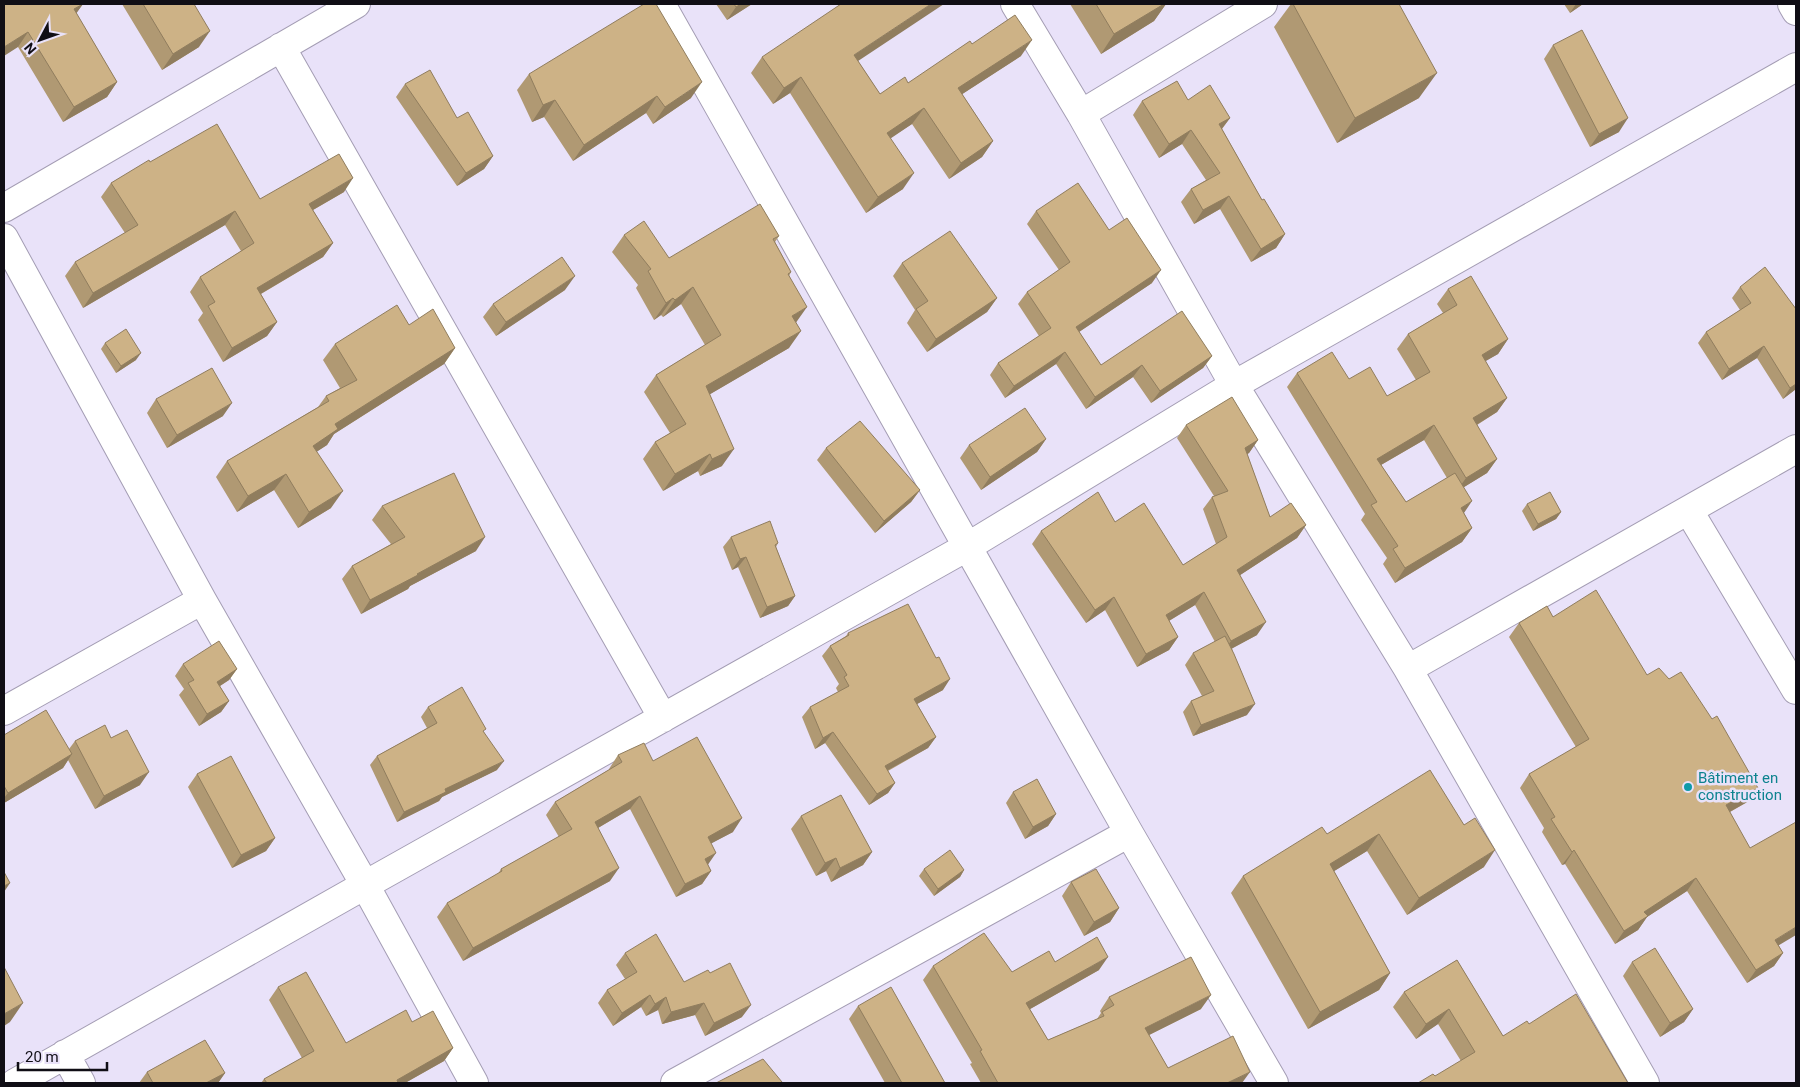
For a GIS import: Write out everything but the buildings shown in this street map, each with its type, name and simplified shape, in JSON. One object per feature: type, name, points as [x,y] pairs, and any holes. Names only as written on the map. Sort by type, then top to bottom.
[{"type":"street","points":[[4,208],[356,4]]},
{"type":"street","points":[[661,4],[967,548],[1274,1083]]},
{"type":"street","points":[[1015,4],[1081,114],[1234,385],[1408,669],[1645,1083]]},
{"type":"street","points":[[1081,114],[1263,4]]},
{"type":"street","points":[[1792,4],[1796,11]]},
{"type":"street","points":[[281,47],[662,718]]},
{"type":"street","points":[[15,1083],[967,548],[1234,385],[1796,67]]},
{"type":"street","points":[[4,238],[202,600],[365,885],[474,1083]]},
{"type":"street","points":[[1408,669],[1796,449]]},
{"type":"street","points":[[1689,511],[1796,690]]},
{"type":"street","points":[[4,711],[202,600]]},
{"type":"street","points":[[675,1083],[1129,833]]},
{"type":"street","points":[[64,1054],[81,1083]]},
{"type":"place","name":"Bâtiment en construction","points":[[1688,787]]}]
